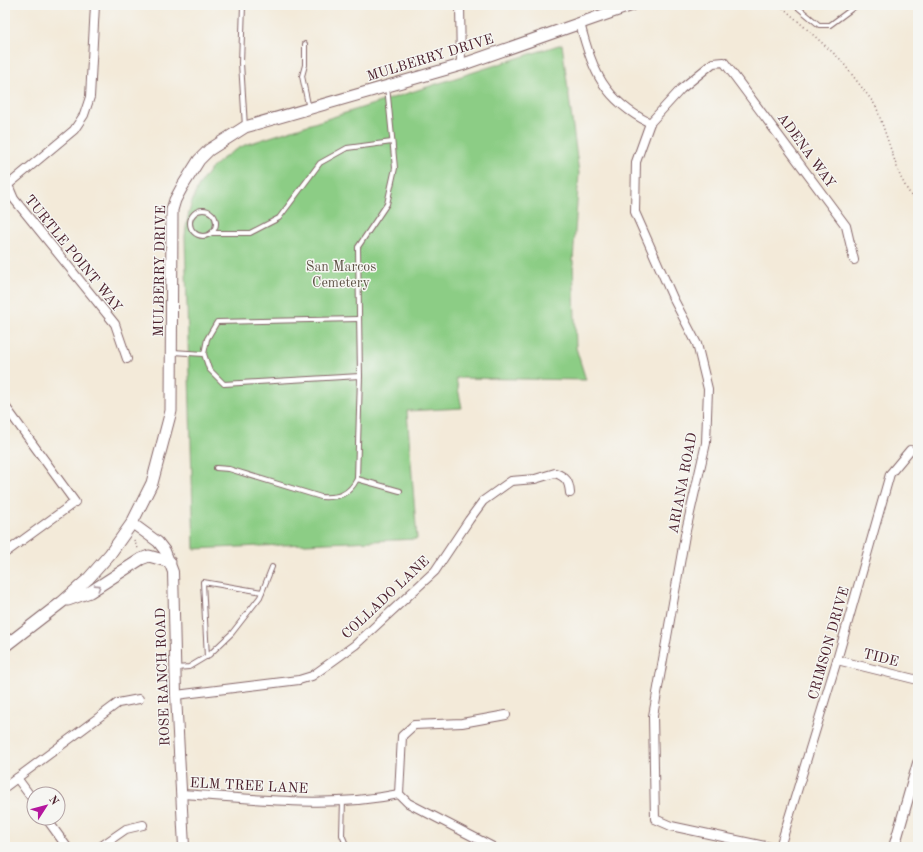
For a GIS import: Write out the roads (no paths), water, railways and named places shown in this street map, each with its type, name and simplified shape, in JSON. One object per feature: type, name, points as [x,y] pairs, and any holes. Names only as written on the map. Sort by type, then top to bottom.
[{"type":"main road","name":"MULBERRY DRIVE","points":[[5,646],[62,602],[88,579],[110,554],[132,523],[152,483],[171,411],[173,352],[172,210],[175,200],[196,165],[209,150],[245,127],[461,65],[632,5]]},
{"type":"main road","points":[[62,602],[90,592],[141,559],[149,556],[170,562]]},
{"type":"street","name":"TURTLE POINT WAY","points":[[95,5],[90,97],[84,115],[74,130],[8,185],[14,199],[115,324],[127,359]]},
{"type":"street","points":[[460,5],[461,65]]},
{"type":"street","points":[[580,24],[594,69],[607,90],[631,113],[650,123]]},
{"type":"street","name":"ARIANA ROAD","points":[[724,62],[713,62],[692,80],[650,123],[636,162],[634,212],[673,298],[697,344],[708,389],[706,443],[685,536],[653,716],[655,819],[671,826],[770,847]]},
{"type":"street","name":"ADENA WAY","points":[[724,62],[846,226],[854,260]]},
{"type":"street","points":[[5,406],[75,502],[5,553]]},
{"type":"street","name":"CRIMSON DRIVE","points":[[780,847],[837,660],[890,474],[910,450]]},
{"type":"street","name":"COLLADO LANE","points":[[176,695],[299,680],[312,676],[355,645],[435,572],[483,501],[511,481],[535,480],[555,473],[565,477],[570,485],[570,492]]},
{"type":"street","name":"ROSE RANCH ROAD","points":[[132,523],[158,542],[165,551],[170,562],[172,572],[176,695],[184,847]]},
{"type":"street","name":"TIDE","points":[[837,660],[918,680]]},
{"type":"street","points":[[5,787],[118,703],[139,699]]},
{"type":"street","points":[[493,847],[408,803],[399,794],[402,736],[414,725],[462,723],[506,715]]},
{"type":"street","points":[[894,847],[918,763]]},
{"type":"street","points":[[17,778],[26,790]]},
{"type":"street","name":"ELM TREE LANE","points":[[181,794],[248,797],[294,802],[382,798],[399,794]]},
{"type":"street","points":[[100,847],[126,829],[143,825]]},
{"type":"street","points":[[52,826],[67,847]]},
{"type":"lane","points":[[243,5],[241,63],[245,127]]},
{"type":"lane","points":[[795,5],[819,25],[830,25],[857,5]]},
{"type":"lane","points":[[305,44],[305,66],[302,76],[309,109]]},
{"type":"lane","points":[[216,468],[229,469],[321,497],[333,498],[346,495],[357,479],[360,376],[358,248],[387,204],[394,168],[388,86]]},
{"type":"lane","points":[[212,233],[216,225],[211,214],[200,210],[193,214],[189,225],[193,232],[204,237],[212,233],[250,233],[278,218],[320,163],[347,148],[392,142]]},
{"type":"lane","points":[[359,318],[217,322],[208,339],[204,354],[209,369],[224,384],[360,376]]},
{"type":"lane","points":[[173,352],[204,354]]},
{"type":"lane","points":[[357,479],[400,490]]},
{"type":"lane","points":[[175,668],[189,666],[207,657],[245,618],[262,592],[272,567]]},
{"type":"lane","points":[[207,657],[204,582],[262,592]]},
{"type":"lane","points":[[343,800],[342,835],[347,847]]},
{"type":"park label","name":"San Marcos Cemetery","points":[[341,274]]}]
